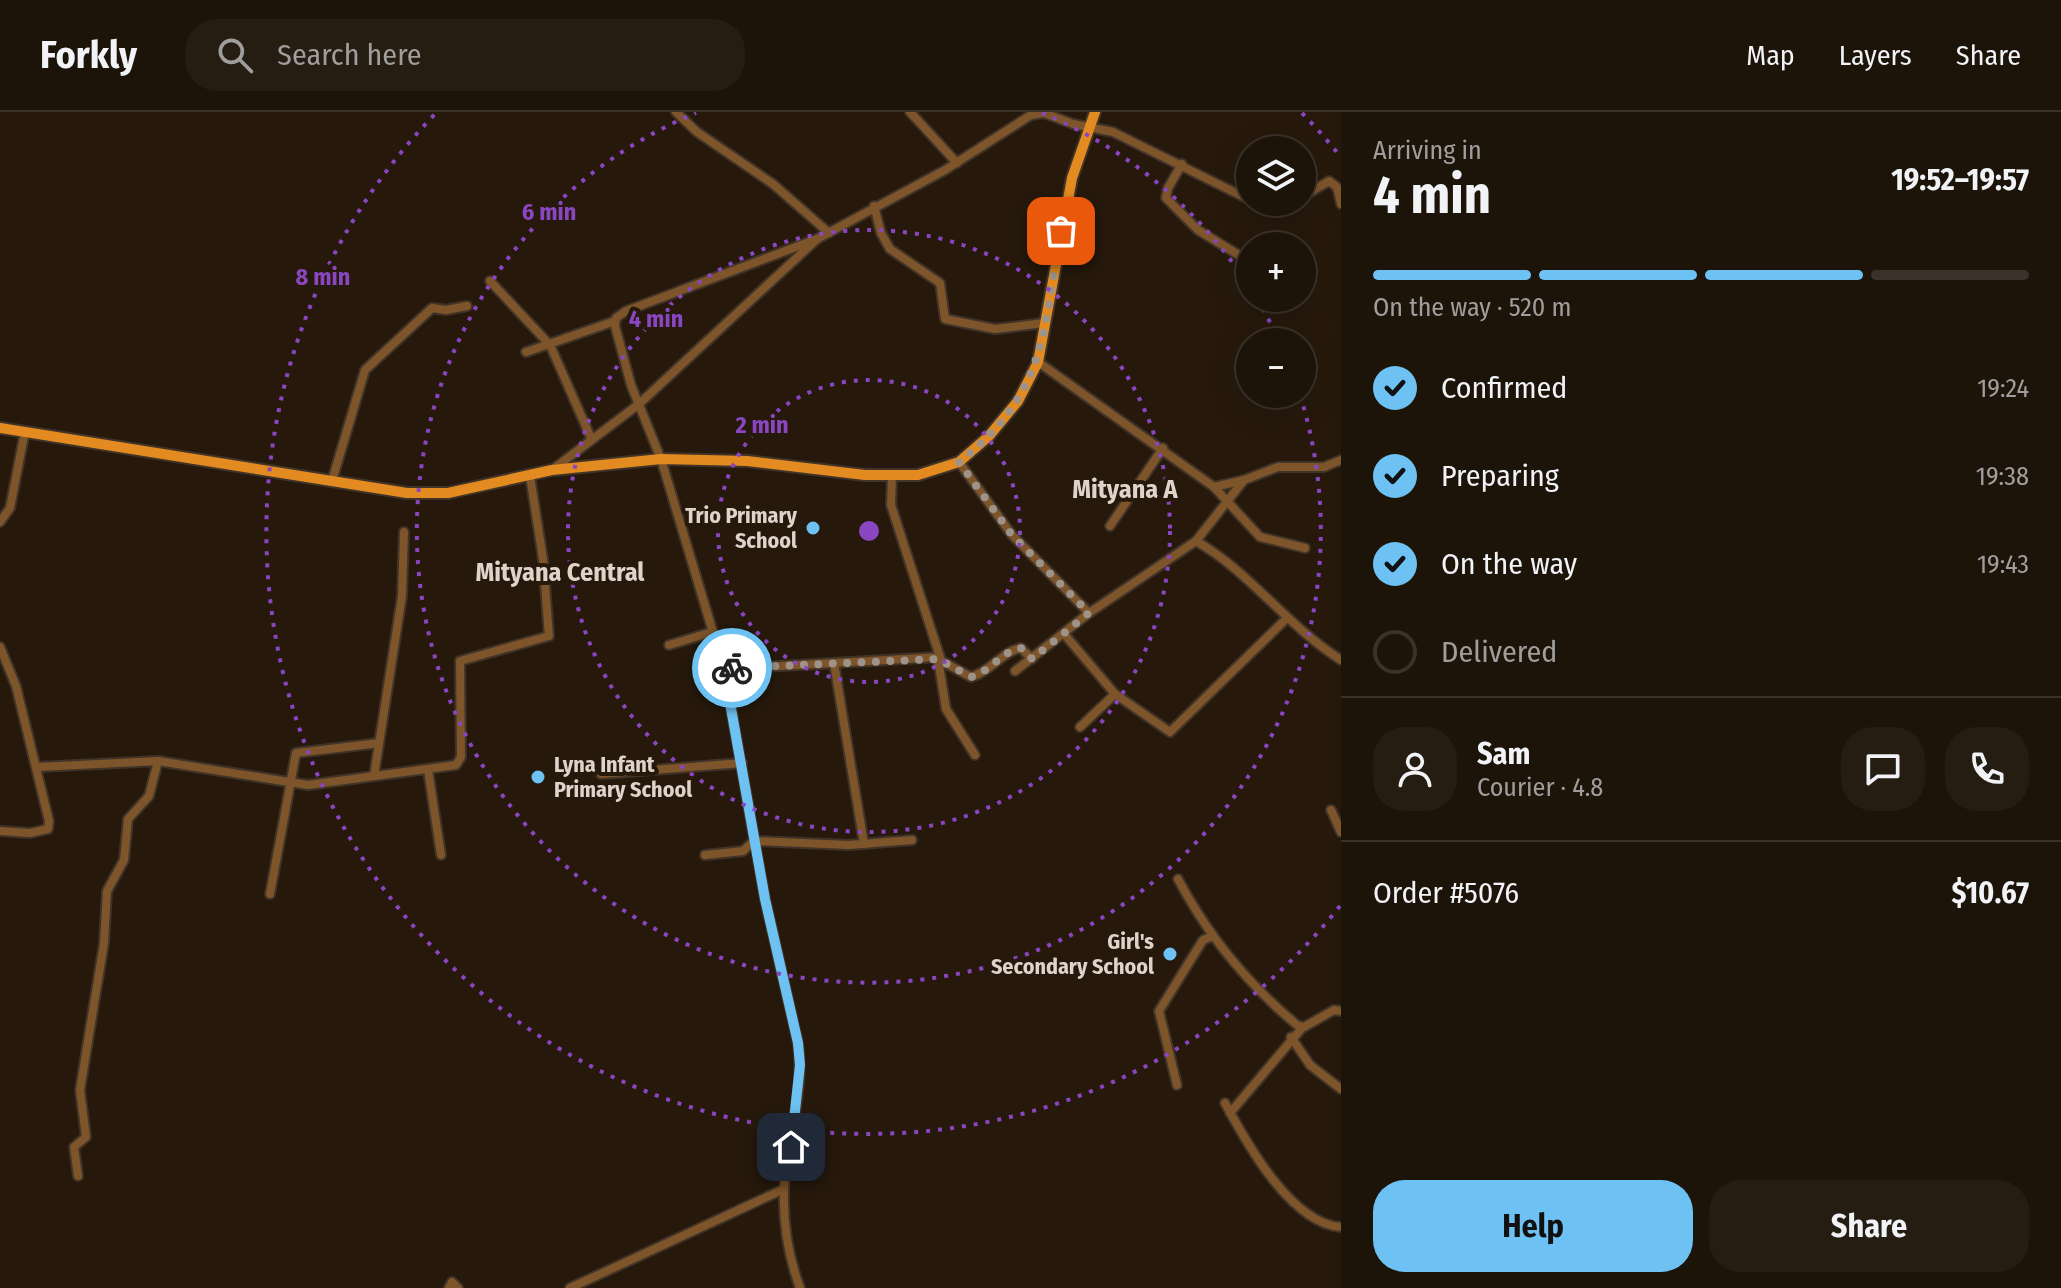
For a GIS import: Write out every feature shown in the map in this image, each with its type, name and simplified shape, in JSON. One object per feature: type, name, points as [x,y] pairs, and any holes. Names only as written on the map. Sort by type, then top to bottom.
[{"type":"main road","points":[[0,428],[407,493],[448,493],[552,470],[661,459],[747,461],[892,476],[918,475],[959,462],[1004,420],[1038,362],[1072,178],[1087,127],[1095,112]]},
{"type":"street","points":[[676,112],[697,132],[773,184],[829,233]]},
{"type":"street","points":[[910,112],[957,163]]},
{"type":"street","points":[[526,352],[615,321],[626,311],[817,239],[957,163],[1038,113],[1113,132],[1236,193]]},
{"type":"street","points":[[1182,164],[1168,188],[1166,198],[1198,230],[1236,253]]},
{"type":"street","points":[[1316,189],[1329,181],[1337,187],[1341,204]]},
{"type":"street","points":[[874,206],[881,233],[890,249],[940,283],[945,319],[995,329],[1044,323]]},
{"type":"street","points":[[552,470],[639,404],[817,239]]},
{"type":"street","points":[[490,281],[550,345],[591,438]]},
{"type":"street","points":[[332,481],[369,365],[432,308],[446,310],[467,306]]},
{"type":"street","points":[[615,321],[631,385],[661,459],[724,669],[754,841],[800,1054],[784,1189],[789,1247],[800,1288]]},
{"type":"street","points":[[1038,362],[1214,487],[1260,537],[1305,548]]},
{"type":"street","points":[[0,522],[10,508],[25,431]]},
{"type":"street","points":[[1110,526],[1163,448]]},
{"type":"street","points":[[1214,487],[1278,467],[1324,467],[1341,460]]},
{"type":"street","points":[[959,462],[1012,535],[1089,613]]},
{"type":"street","points":[[38,767],[158,761],[308,785],[428,770],[460,762],[460,661],[549,636],[543,559],[530,476]]},
{"type":"street","points":[[892,476],[891,505],[918,598],[941,653],[938,659],[946,709],[975,755]]},
{"type":"street","points":[[1015,671],[1065,635],[1089,613],[1196,541],[1244,480]]},
{"type":"street","points":[[374,776],[402,596],[404,532]]},
{"type":"street","points":[[1196,541],[1241,575],[1286,619],[1341,660]]},
{"type":"street","points":[[1065,635],[1115,694],[1170,732],[1286,619]]},
{"type":"street","points":[[669,645],[712,632]]},
{"type":"street","points":[[0,647],[16,686],[38,767],[49,827],[39,832],[0,831]]},
{"type":"street","points":[[724,669],[938,659],[971,677],[996,664],[1008,650],[1021,648],[1032,659]]},
{"type":"street","points":[[834,663],[864,844]]},
{"type":"street","points":[[1080,727],[1115,694]]},
{"type":"street","points":[[270,894],[289,782],[299,752],[379,743]]},
{"type":"street","points":[[78,1176],[74,1147],[86,1139],[80,1090],[104,943],[105,898],[124,860],[128,819],[149,796],[158,761]]},
{"type":"street","points":[[601,774],[742,763]]},
{"type":"street","points":[[428,770],[441,855]]},
{"type":"street","points":[[1331,810],[1341,832]]},
{"type":"street","points":[[705,855],[743,851],[754,841],[864,844],[912,840]]},
{"type":"street","points":[[1178,879],[1213,936],[1302,1028]]},
{"type":"street","points":[[1177,1085],[1159,1011],[1203,940],[1213,936]]},
{"type":"street","points":[[1230,1113],[1291,1037],[1334,1010],[1341,1011]]},
{"type":"street","points":[[1291,1037],[1310,1065],[1341,1089]]},
{"type":"street","points":[[1225,1103],[1247,1144],[1295,1203],[1315,1217],[1341,1227]]},
{"type":"street","points":[[570,1288],[784,1189]]},
{"type":"street","points":[[449,1288],[452,1282],[458,1288]]},
{"type":"way so far","points":[[732,668],[938,659],[971,677],[996,664],[1008,650],[1021,648],[1032,659],[1089,613],[1012,535],[959,462],[1004,420],[1029,383],[1038,362],[1061,231]]},
{"type":"place","name":"Trio Primary School","points":[[813,528]]},
{"type":"place","name":"Lyna Infant Primary School","points":[[538,777]]},
{"type":"place","name":"Girl's Secondary School","points":[[1170,954]]},
{"type":"district","name":"Mityana A","points":[[1125,489]]},
{"type":"district","name":"Mityana Central","points":[[560,572]]},
{"type":"route","points":[[732,668],[724,669],[754,841],[800,1054],[791,1147]]}]
